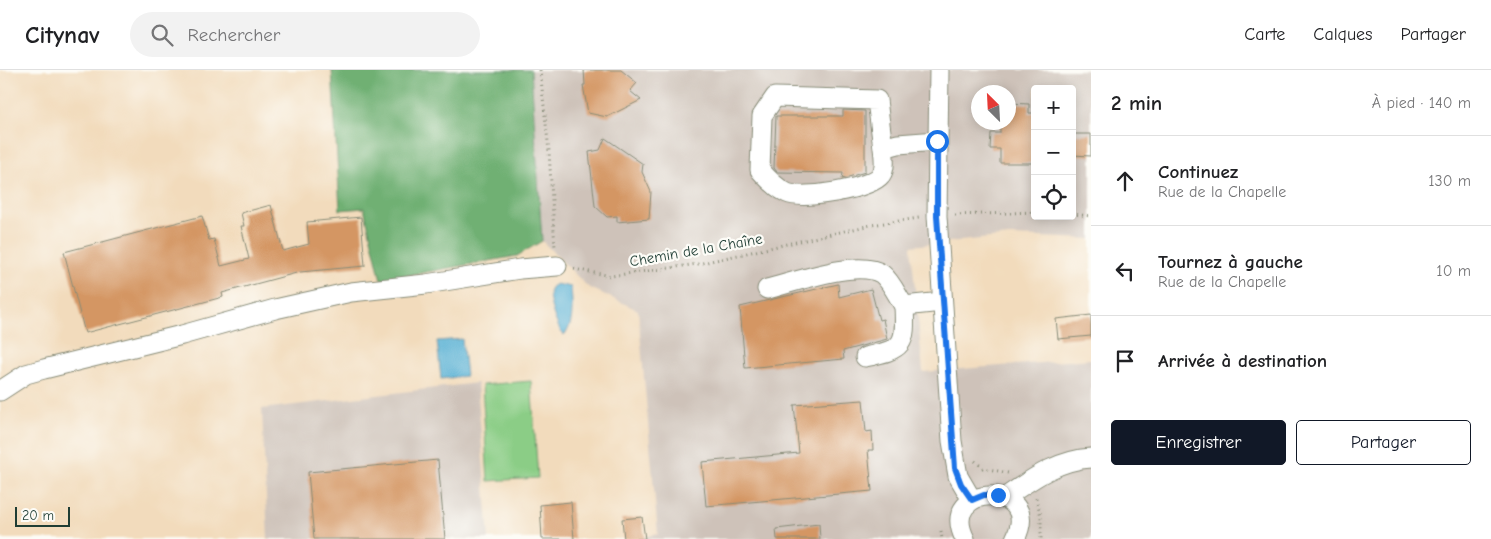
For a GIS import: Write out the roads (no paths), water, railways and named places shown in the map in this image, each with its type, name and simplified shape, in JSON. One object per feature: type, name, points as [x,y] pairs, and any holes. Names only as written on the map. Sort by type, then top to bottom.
[{"type":"street","points":[[939,70],[937,141],[949,218],[942,302],[955,468],[961,484],[972,500]]},
{"type":"street","points":[[775,97],[877,100],[883,148],[885,164],[882,174],[874,181],[858,187],[808,196],[788,194],[760,170],[762,116],[775,97]]},
{"type":"street","points":[[883,148],[898,144],[937,141]]},
{"type":"street","points":[[0,391],[26,374],[182,335],[275,309],[351,292],[426,284],[520,268],[556,266]]},
{"type":"street","points":[[767,289],[850,268],[870,270],[882,274],[904,306],[903,339],[897,348],[865,357]]},
{"type":"street","points":[[904,306],[942,302]]},
{"type":"street","points":[[1004,498],[1044,472],[1072,459],[1091,458]]},
{"type":"street","points":[[965,539],[961,528],[961,518],[972,500],[988,494],[1004,498],[1012,504],[1019,516],[1020,526],[1015,539]]},
{"type":"water","points":[[556,284],[571,287],[571,319],[568,331],[564,335],[556,321],[549,294],[552,286]]},
{"type":"water","points":[[462,339],[466,376],[441,379],[437,341]]}]
